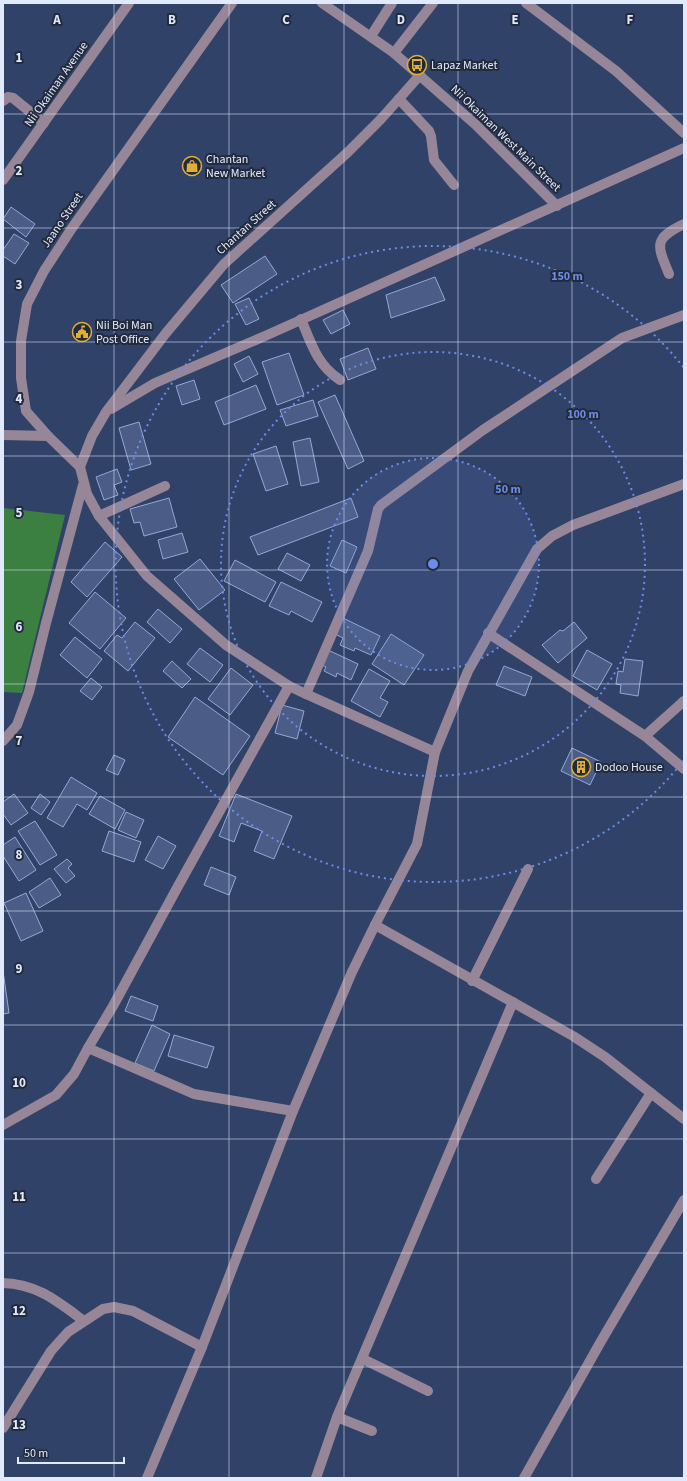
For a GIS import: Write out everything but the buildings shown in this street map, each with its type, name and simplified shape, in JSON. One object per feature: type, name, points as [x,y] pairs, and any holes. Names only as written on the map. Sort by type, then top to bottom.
[{"type":"street","name":"Nii Okaiman Avenue","points":[[3,180],[129,3]]},
{"type":"street","name":"Jaano Street","points":[[80,467],[48,436],[26,411],[21,378],[21,341],[27,304],[44,271],[72,228],[232,3]]},
{"type":"street","name":"Nii Okaiman West Main Street","points":[[322,3],[394,52],[476,125],[557,206]]},
{"type":"street","points":[[371,36],[392,3]]},
{"type":"street","points":[[394,52],[433,3]]},
{"type":"street","points":[[526,3],[616,71],[684,133]]},
{"type":"street","name":"Chantan Street","points":[[80,467],[92,436],[106,412],[166,333],[224,264],[347,153],[420,75]]},
{"type":"street","points":[[3,101],[8,97],[13,98],[44,123]]},
{"type":"street","points":[[399,99],[429,131],[434,160],[454,185]]},
{"type":"street","points":[[106,412],[155,383],[684,150]]},
{"type":"street","points":[[670,274],[661,254],[661,240],[669,231],[684,224]]},
{"type":"street","points":[[306,694],[368,551],[378,509],[381,505],[483,430],[622,338],[684,315]]},
{"type":"street","points":[[301,319],[315,352],[321,362],[327,371],[340,380]]},
{"type":"street","points":[[3,435],[48,436]]},
{"type":"street","points":[[80,467],[87,494],[99,516],[147,576],[226,645],[289,686],[435,752]]},
{"type":"street","points":[[3,741],[17,725],[29,692],[84,483]]},
{"type":"street","points":[[147,1478],[202,1347],[293,1111],[352,972],[417,844],[435,752],[468,671],[488,633],[537,549],[552,536],[573,525],[684,484]]},
{"type":"street","points":[[99,516],[165,486]]},
{"type":"street","points":[[488,633],[645,736],[684,769]]},
{"type":"street","points":[[3,1125],[56,1095],[74,1074],[289,686]]},
{"type":"street","points":[[645,736],[684,701]]},
{"type":"street","points":[[472,981],[528,869]]},
{"type":"street","points":[[375,925],[472,981],[574,1036],[605,1057],[684,1119]]},
{"type":"street","points":[[316,1478],[338,1417],[513,1002]]},
{"type":"street","points":[[88,1048],[194,1094],[293,1111]]},
{"type":"street","points":[[596,1179],[650,1093]]},
{"type":"street","points":[[524,1478],[600,1343],[684,1200]]},
{"type":"street","points":[[3,1283],[18,1283],[47,1294],[84,1321]]},
{"type":"street","points":[[3,1428],[51,1351],[68,1332],[103,1308],[114,1307],[133,1311],[202,1347]]},
{"type":"street","points":[[363,1359],[428,1390]]},
{"type":"street","points":[[338,1417],[372,1431]]},
{"type":"green space","points":[[3,508],[65,515],[22,693],[3,692]]},
{"type":"place","name":"Lapaz Market","points":[[417,65]]},
{"type":"place","name":"Chantan New Market","points":[[192,166]]},
{"type":"place","name":"Nii Boi Man Post Office","points":[[82,332]]},
{"type":"place","name":"Dodoo House","points":[[581,767]]}]
